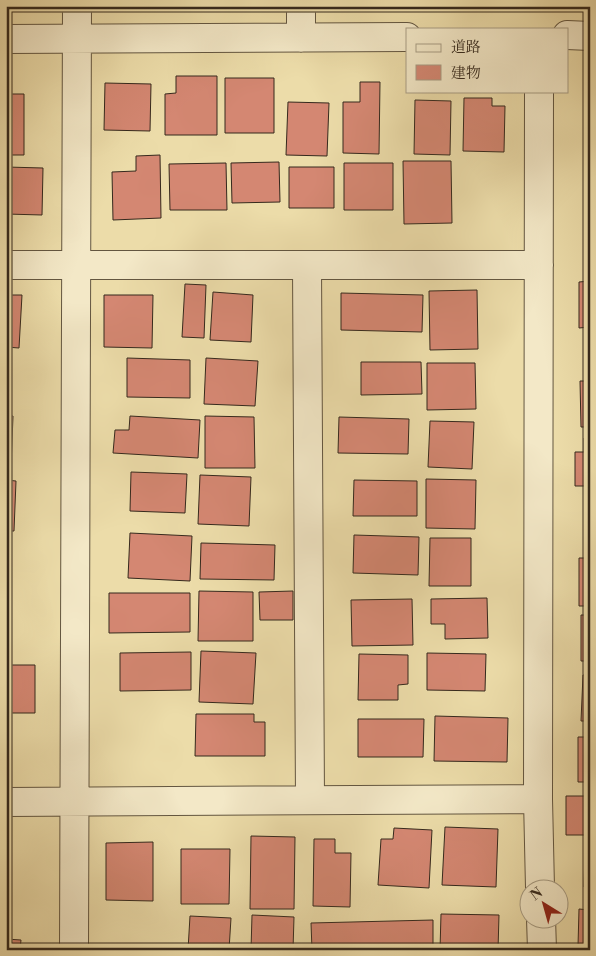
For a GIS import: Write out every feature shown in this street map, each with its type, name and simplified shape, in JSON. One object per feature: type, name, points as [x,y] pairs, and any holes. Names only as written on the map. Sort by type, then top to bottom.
[{"type":"street","points":[[74,950],[77,6]]},
{"type":"street","points":[[301,6],[301,38]]},
{"type":"street","points":[[568,35],[590,36]]},
{"type":"street","points":[[6,39],[406,37]]},
{"type":"street","points":[[539,92],[538,800],[540,878]]},
{"type":"street","points":[[6,265],[539,265]]},
{"type":"street","points":[[307,266],[310,800]]},
{"type":"street","points":[[6,802],[538,800]]},
{"type":"street","points":[[541,928],[542,950]]},
{"type":"building","points":[[176,76],[217,76],[217,135],[165,135],[165,94],[176,93]]},
{"type":"building","points":[[588,77],[590,77],[590,114],[588,114]]},
{"type":"building","points":[[225,78],[274,78],[274,133],[225,133]]},
{"type":"building","points":[[360,82],[380,82],[379,154],[343,153],[343,102],[360,102]]},
{"type":"building","points":[[105,83],[151,84],[150,131],[104,130]]},
{"type":"building","points":[[6,94],[24,94],[24,155],[6,155]]},
{"type":"building","points":[[464,98],[492,98],[492,106],[505,106],[504,152],[463,151]]},
{"type":"building","points":[[415,100],[451,101],[450,155],[414,154]]},
{"type":"building","points":[[288,102],[329,103],[327,156],[286,155]]},
{"type":"building","points":[[160,155],[161,218],[113,220],[112,172],[136,171],[136,156]]},
{"type":"building","points":[[403,161],[451,161],[452,223],[404,224]]},
{"type":"building","points":[[279,162],[280,202],[232,203],[231,163]]},
{"type":"building","points":[[226,163],[227,210],[170,210],[169,164]]},
{"type":"building","points":[[344,163],[393,163],[393,210],[344,210]]},
{"type":"building","points":[[6,167],[43,168],[42,215],[6,214]]},
{"type":"building","points":[[289,167],[334,167],[334,208],[289,208]]},
{"type":"building","points":[[586,212],[590,212],[590,233],[585,233]]},
{"type":"building","points":[[590,281],[590,327],[579,328],[579,282]]},
{"type":"building","points":[[185,284],[206,285],[204,338],[182,337]]},
{"type":"building","points":[[477,290],[478,349],[430,350],[429,291]]},
{"type":"building","points":[[213,292],[253,295],[251,342],[210,340]]},
{"type":"building","points":[[341,293],[423,295],[422,332],[341,330]]},
{"type":"building","points":[[6,295],[22,295],[19,348],[6,347]]},
{"type":"building","points":[[104,295],[153,295],[152,348],[104,347]]},
{"type":"building","points":[[127,358],[190,360],[190,398],[127,397]]},
{"type":"building","points":[[206,358],[258,361],[255,406],[204,404]]},
{"type":"building","points":[[361,362],[421,362],[422,394],[361,395]]},
{"type":"building","points":[[427,363],[475,363],[476,409],[427,410]]},
{"type":"building","points":[[580,381],[590,381],[590,427],[581,427]]},
{"type":"building","points":[[6,416],[13,416],[11,466],[6,466]]},
{"type":"building","points":[[130,416],[200,420],[198,458],[113,453],[115,430],[129,430]]},
{"type":"building","points":[[205,416],[254,417],[255,468],[205,468]]},
{"type":"building","points":[[339,417],[409,419],[408,454],[338,453]]},
{"type":"building","points":[[430,421],[474,422],[472,469],[428,467]]},
{"type":"building","points":[[584,438],[590,438],[590,486],[575,486],[575,452],[584,452]]},
{"type":"building","points":[[131,472],[187,474],[185,513],[130,511]]},
{"type":"building","points":[[200,475],[251,477],[249,526],[198,524]]},
{"type":"building","points":[[426,479],[476,480],[475,529],[426,528]]},
{"type":"building","points":[[6,480],[16,481],[14,531],[6,531]]},
{"type":"building","points":[[354,480],[417,481],[417,516],[353,516]]},
{"type":"building","points":[[130,533],[192,536],[190,581],[128,578]]},
{"type":"building","points":[[354,535],[419,537],[418,575],[353,573]]},
{"type":"building","points":[[430,538],[471,538],[471,586],[429,586]]},
{"type":"building","points":[[201,543],[275,545],[274,580],[200,579]]},
{"type":"building","points":[[579,558],[590,558],[590,606],[579,606]]},
{"type":"building","points":[[199,591],[253,592],[253,641],[198,641]]},
{"type":"building","points":[[293,591],[293,620],[260,620],[259,592]]},
{"type":"building","points":[[109,593],[190,593],[190,632],[109,633]]},
{"type":"building","points":[[487,598],[488,638],[445,639],[445,624],[431,624],[431,599]]},
{"type":"building","points":[[412,599],[413,645],[352,646],[351,600]]},
{"type":"building","points":[[581,615],[590,615],[590,661],[581,661]]},
{"type":"building","points":[[201,651],[256,653],[253,704],[199,702]]},
{"type":"building","points":[[191,652],[191,690],[120,691],[120,653]]},
{"type":"building","points":[[427,653],[486,654],[485,691],[427,690]]},
{"type":"building","points":[[359,654],[408,655],[408,684],[398,685],[398,700],[358,700]]},
{"type":"building","points":[[6,665],[35,665],[35,713],[6,713]]},
{"type":"building","points":[[583,675],[590,675],[590,721],[581,721]]},
{"type":"building","points":[[196,714],[254,714],[254,722],[265,722],[265,756],[195,756]]},
{"type":"building","points":[[435,716],[508,718],[507,762],[434,761]]},
{"type":"building","points":[[358,719],[424,719],[423,757],[358,757]]},
{"type":"building","points":[[578,737],[590,737],[590,782],[578,782]]},
{"type":"building","points":[[566,796],[590,796],[590,835],[566,835]]},
{"type":"building","points":[[445,827],[498,829],[496,887],[442,885]]},
{"type":"building","points":[[394,828],[432,830],[429,888],[378,885],[381,839],[393,839]]},
{"type":"building","points":[[251,836],[295,837],[294,909],[250,909]]},
{"type":"building","points":[[314,839],[335,839],[335,853],[351,853],[350,907],[313,906]]},
{"type":"building","points":[[153,842],[153,901],[106,900],[106,843]]},
{"type":"building","points":[[6,846],[8,846],[7,902],[6,902]]},
{"type":"building","points":[[181,849],[230,849],[229,904],[181,904]]},
{"type":"building","points":[[585,852],[590,852],[590,887],[584,887]]},
{"type":"building","points":[[579,909],[590,910],[590,947],[578,946]]},
{"type":"building","points":[[441,914],[499,915],[498,950],[440,950]]},
{"type":"building","points":[[252,915],[294,917],[293,950],[251,950]]},
{"type":"building","points":[[190,916],[231,918],[229,950],[188,950]]},
{"type":"building","points":[[433,920],[433,950],[312,950],[311,923]]},
{"type":"building","points":[[6,939],[21,940],[20,950],[6,950]]}]
